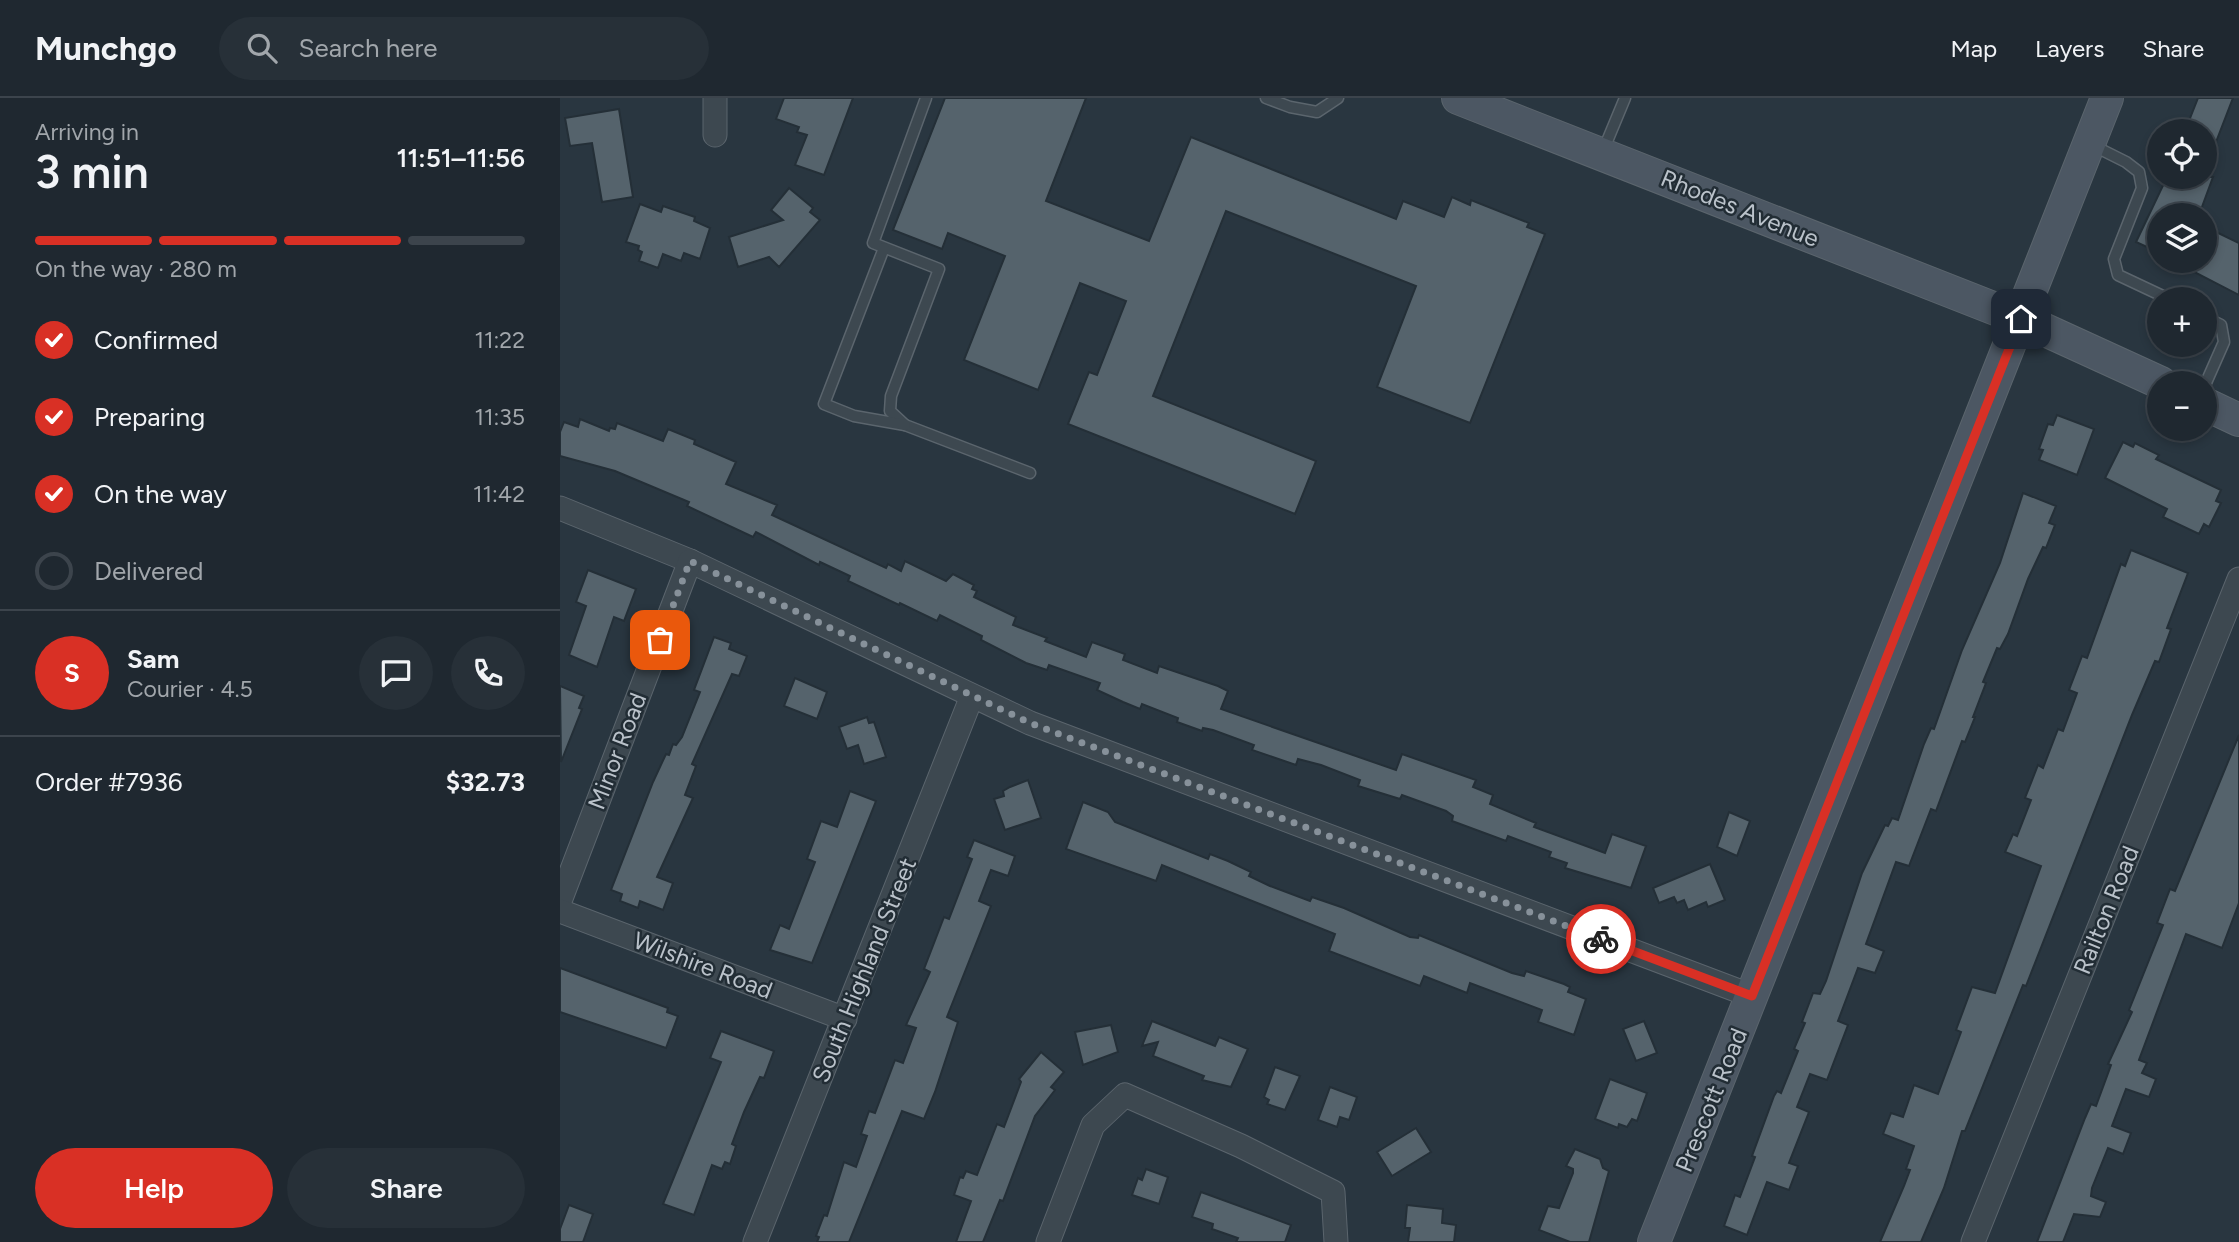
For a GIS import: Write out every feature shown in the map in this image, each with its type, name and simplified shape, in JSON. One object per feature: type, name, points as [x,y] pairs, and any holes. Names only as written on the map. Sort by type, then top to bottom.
[{"type":"main road","name":"Rhodes Avenue","points":[[1458,98],[2021,319],[2147,377]]},
{"type":"main road","name":"Prescott Road","points":[[1654,1242],[2021,319],[2106,98]]},
{"type":"main road","points":[[2217,410],[2239,420]]},
{"type":"street","points":[[715,98],[715,135]]},
{"type":"street","points":[[560,508],[690,561],[1030,723],[1752,996]]},
{"type":"street","name":"Minor Road","points":[[560,901],[690,561]]},
{"type":"street","name":"Railton Road","points":[[1973,1242],[2239,579]]},
{"type":"street","name":"South Highland Street","points":[[755,1242],[972,696]]},
{"type":"street","name":"Wilshire Road","points":[[560,911],[845,1019]]},
{"type":"street","points":[[1048,1242],[1093,1125],[1125,1095],[1241,1146],[1333,1192],[1336,1242]]},
{"type":"lane","points":[[905,425],[890,411],[891,396],[939,270],[873,243],[926,98]]},
{"type":"lane","points":[[1266,98],[1290,107],[1317,112],[1338,98]]},
{"type":"lane","points":[[1602,154],[1625,98]]},
{"type":"lane","points":[[2089,144],[2126,162],[2139,172],[2142,188],[2114,259],[2118,275],[2147,289]]},
{"type":"lane","points":[[884,248],[824,404],[854,416],[905,425],[1030,473]]},
{"type":"lane","points":[[2211,371],[2224,342],[2221,325],[2217,323]]},
{"type":"building","points":[[784,98],[853,98],[824,175],[795,165],[807,135],[797,132],[799,127],[776,119]]},
{"type":"building","points":[[945,98],[1086,98],[1046,201],[1149,241],[1191,137],[1396,219],[1403,201],[1444,217],[1452,197],[1470,205],[1471,200],[1529,223],[1527,227],[1545,234],[1470,423],[1377,387],[1416,286],[1226,211],[1153,396],[1316,461],[1295,514],[1068,424],[1089,372],[1097,375],[1126,301],[1080,283],[1038,390],[964,360],[1005,256],[948,233],[942,249],[893,230]]},
{"type":"building","points":[[2198,98],[2233,98],[2217,139],[2217,119],[2190,119]]},
{"type":"building","points":[[619,109],[633,197],[602,202],[592,143],[570,146],[565,118]]},
{"type":"building","points":[[789,188],[813,208],[810,212],[820,220],[779,267],[769,257],[738,267],[729,237],[783,220],[771,210]]},
{"type":"building","points":[[2161,189],[2209,189],[2203,203],[2155,203]]},
{"type":"building","points":[[640,204],[661,212],[663,206],[695,217],[694,221],[710,228],[700,259],[684,253],[681,261],[663,254],[658,268],[639,261],[642,252],[638,250],[639,246],[626,242]]},
{"type":"building","points":[[2147,219],[2147,247],[2136,242]]},
{"type":"building","points":[[2217,232],[2239,243],[2239,295],[2196,273],[2217,273]]},
{"type":"building","points":[[2057,415],[2094,429],[2077,475],[2039,460],[2043,450],[2039,449],[2048,424],[2053,425]]},
{"type":"building","points":[[580,419],[609,431],[610,428],[615,429],[617,423],[663,441],[668,429],[695,440],[694,444],[736,462],[726,484],[777,505],[772,515],[886,568],[888,564],[901,571],[905,561],[946,581],[953,574],[974,585],[972,589],[977,591],[974,597],[1016,617],[1013,625],[1047,638],[1045,641],[1086,657],[1092,642],[1125,654],[1123,660],[1157,673],[1159,666],[1218,686],[1228,691],[1221,709],[1396,770],[1402,754],[1476,780],[1473,787],[1493,795],[1490,804],[1536,823],[1534,827],[1605,853],[1612,834],[1646,846],[1631,888],[1565,868],[1567,863],[1549,857],[1551,852],[1508,836],[1506,841],[1452,821],[1453,816],[1446,811],[1402,795],[1400,799],[1358,786],[1360,780],[1321,765],[1298,759],[1296,765],[1252,750],[1254,745],[1213,730],[1203,728],[1202,731],[1177,722],[1178,718],[1142,704],[1140,709],[1097,690],[1100,683],[1049,665],[1047,670],[1026,663],[981,640],[982,636],[940,615],[937,621],[900,603],[899,605],[848,581],[850,576],[820,562],[819,565],[756,532],[753,537],[687,506],[689,502],[615,471],[560,456],[560,432],[564,422],[578,427]]},
{"type":"building","points":[[2123,442],[2133,447],[2135,443],[2159,455],[2156,459],[2221,490],[2216,501],[2221,503],[2209,527],[2204,524],[2199,534],[2163,517],[2167,509],[2105,478]]},
{"type":"building","points":[[2023,493],[2056,506],[2049,523],[2055,525],[2046,548],[2043,547],[2028,579],[2008,634],[2000,649],[1997,648],[1983,682],[1986,683],[1975,717],[1965,742],[1962,741],[1936,811],[1931,809],[1909,866],[1896,862],[1866,944],[1884,951],[1875,973],[1858,968],[1838,1021],[1848,1025],[1827,1080],[1810,1074],[1797,1107],[1809,1112],[1789,1163],[1798,1166],[1789,1190],[1767,1182],[1747,1235],[1724,1226],[1735,1195],[1740,1197],[1774,1096],[1777,1091],[1781,1093],[1798,1051],[1794,1049],[1813,993],[1820,994],[1826,981],[1862,873],[1885,825],[1888,826],[1892,818],[1898,820],[1924,744],[1931,728],[1934,729],[1962,650],[2000,563]]},
{"type":"building","points":[[2131,550],[2188,573],[2167,628],[2171,629],[2159,662],[2155,661],[2132,715],[2026,986],[2023,985],[1965,1131],[1962,1131],[1944,1188],[1921,1242],[1880,1242],[1910,1170],[1906,1169],[1914,1146],[1883,1134],[1891,1113],[1903,1117],[1914,1085],[1938,1094],[1961,1032],[1956,1030],[1972,987],[1995,993],[2041,866],[2005,852],[2013,834],[2017,836],[2031,800],[2025,798],[2038,765],[2043,768],[2058,729],[2063,731],[2077,693],[2069,690],[2082,656],[2087,658],[2121,564],[2125,566]]},
{"type":"building","points":[[588,570],[636,589],[624,621],[614,617],[597,667],[569,655],[586,606],[576,602]]},
{"type":"building","points":[[714,637],[731,643],[729,649],[747,656],[739,676],[732,674],[692,764],[696,766],[685,795],[693,798],[657,877],[673,883],[663,910],[640,901],[638,908],[620,901],[622,894],[611,890],[653,782],[666,754],[669,755],[673,744],[676,745],[682,737],[700,692],[694,690]]},
{"type":"building","points":[[795,678],[827,692],[817,719],[784,706]]},
{"type":"building","points":[[560,686],[584,696],[579,708],[582,709],[561,762]]},
{"type":"building","points":[[867,717],[869,723],[874,722],[886,757],[864,764],[858,745],[847,749],[839,727]]},
{"type":"building","points":[[2239,735],[2239,903],[2222,948],[2186,934],[2139,1060],[2147,1063],[2142,1073],[2156,1079],[2149,1097],[2126,1089],[2112,1126],[2131,1133],[2123,1154],[2108,1148],[2092,1188],[2091,1196],[2106,1202],[2100,1217],[2074,1214],[2063,1242],[2037,1242],[2085,1118],[2091,1104],[2096,1106],[2111,1065],[2108,1064],[2132,1012],[2129,1010],[2163,925],[2157,923],[2170,889],[2175,891]]},
{"type":"building","points":[[1028,780],[1041,818],[1005,830],[994,799],[1004,796],[1003,791],[1010,787]]},
{"type":"building","points":[[850,791],[876,801],[812,963],[770,950],[780,925],[789,929],[815,862],[807,859],[821,821],[837,827]]},
{"type":"building","points":[[1083,802],[1108,812],[1115,822],[1208,859],[1210,854],[1228,861],[1251,872],[1249,876],[1270,886],[1310,901],[1312,897],[1344,908],[1410,937],[1418,938],[1419,935],[1512,973],[1524,976],[1526,971],[1564,984],[1570,987],[1568,992],[1586,999],[1574,1035],[1538,1022],[1542,1010],[1470,983],[1467,993],[1424,976],[1420,986],[1329,951],[1335,934],[1162,865],[1156,881],[1066,849]]},
{"type":"building","points":[[1729,812],[1750,821],[1737,856],[1717,847]]},
{"type":"building","points":[[974,840],[1015,856],[1008,876],[991,870],[979,901],[991,906],[947,1017],[958,1022],[935,1092],[924,1119],[902,1111],[849,1242],[817,1242],[819,1237],[816,1236],[824,1215],[827,1216],[844,1162],[856,1167],[867,1136],[861,1134],[869,1111],[875,1113],[895,1060],[903,1063],[916,1028],[906,1025],[930,972],[924,969],[944,917],[949,919],[972,859],[967,857]]},
{"type":"building","points":[[1710,864],[1725,900],[1708,907],[1706,902],[1688,910],[1684,900],[1677,903],[1674,897],[1659,903],[1653,888]]},
{"type":"building","points":[[560,968],[668,1008],[667,1012],[678,1016],[666,1048],[560,1012]]},
{"type":"building","points":[[1152,1021],[1215,1046],[1219,1037],[1248,1049],[1231,1087],[1202,1080],[1204,1076],[1153,1056],[1158,1042],[1142,1046]]},
{"type":"building","points":[[1644,1021],[1657,1053],[1636,1061],[1623,1029]]},
{"type":"building","points":[[1111,1025],[1118,1052],[1083,1065],[1075,1032]]},
{"type":"building","points":[[721,1031],[774,1051],[764,1078],[760,1077],[744,1112],[732,1144],[736,1146],[730,1164],[725,1162],[722,1169],[712,1165],[694,1215],[663,1204],[721,1062],[710,1058]]},
{"type":"building","points":[[1041,1052],[1064,1072],[1051,1087],[1055,1090],[1035,1116],[1003,1201],[1000,1200],[983,1242],[956,1242],[971,1201],[954,1195],[960,1177],[963,1178],[966,1171],[977,1175],[997,1124],[1004,1127],[1021,1082],[1019,1079]]},
{"type":"building","points":[[1275,1067],[1300,1076],[1285,1110],[1267,1104],[1269,1100],[1264,1097]]},
{"type":"building","points":[[1610,1079],[1647,1093],[1637,1121],[1632,1119],[1627,1127],[1619,1124],[1618,1128],[1595,1119]]},
{"type":"building","points":[[1330,1087],[1357,1097],[1349,1120],[1340,1117],[1337,1127],[1318,1120]]},
{"type":"building","points":[[1416,1128],[1431,1152],[1392,1176],[1377,1152]]},
{"type":"building","points":[[1575,1149],[1600,1159],[1603,1168],[1609,1171],[1589,1242],[1570,1242],[1539,1230],[1548,1206],[1559,1208],[1573,1173],[1573,1169],[1566,1166]]},
{"type":"building","points":[[1146,1169],[1168,1177],[1159,1204],[1132,1195],[1138,1178],[1142,1180]]},
{"type":"building","points":[[1201,1192],[1291,1225],[1285,1242],[1236,1242],[1238,1238],[1212,1229],[1213,1224],[1192,1217]]},
{"type":"building","points":[[569,1205],[593,1214],[583,1242],[560,1242],[560,1229]]},
{"type":"building","points":[[1407,1205],[1443,1209],[1442,1223],[1456,1225],[1454,1242],[1408,1242],[1410,1228],[1405,1228]]},
{"type":"way so far","points":[[660,640],[690,561],[1030,723],[1601,939]]},
{"type":"route","points":[[1601,939],[1752,996],[2021,319]]}]
